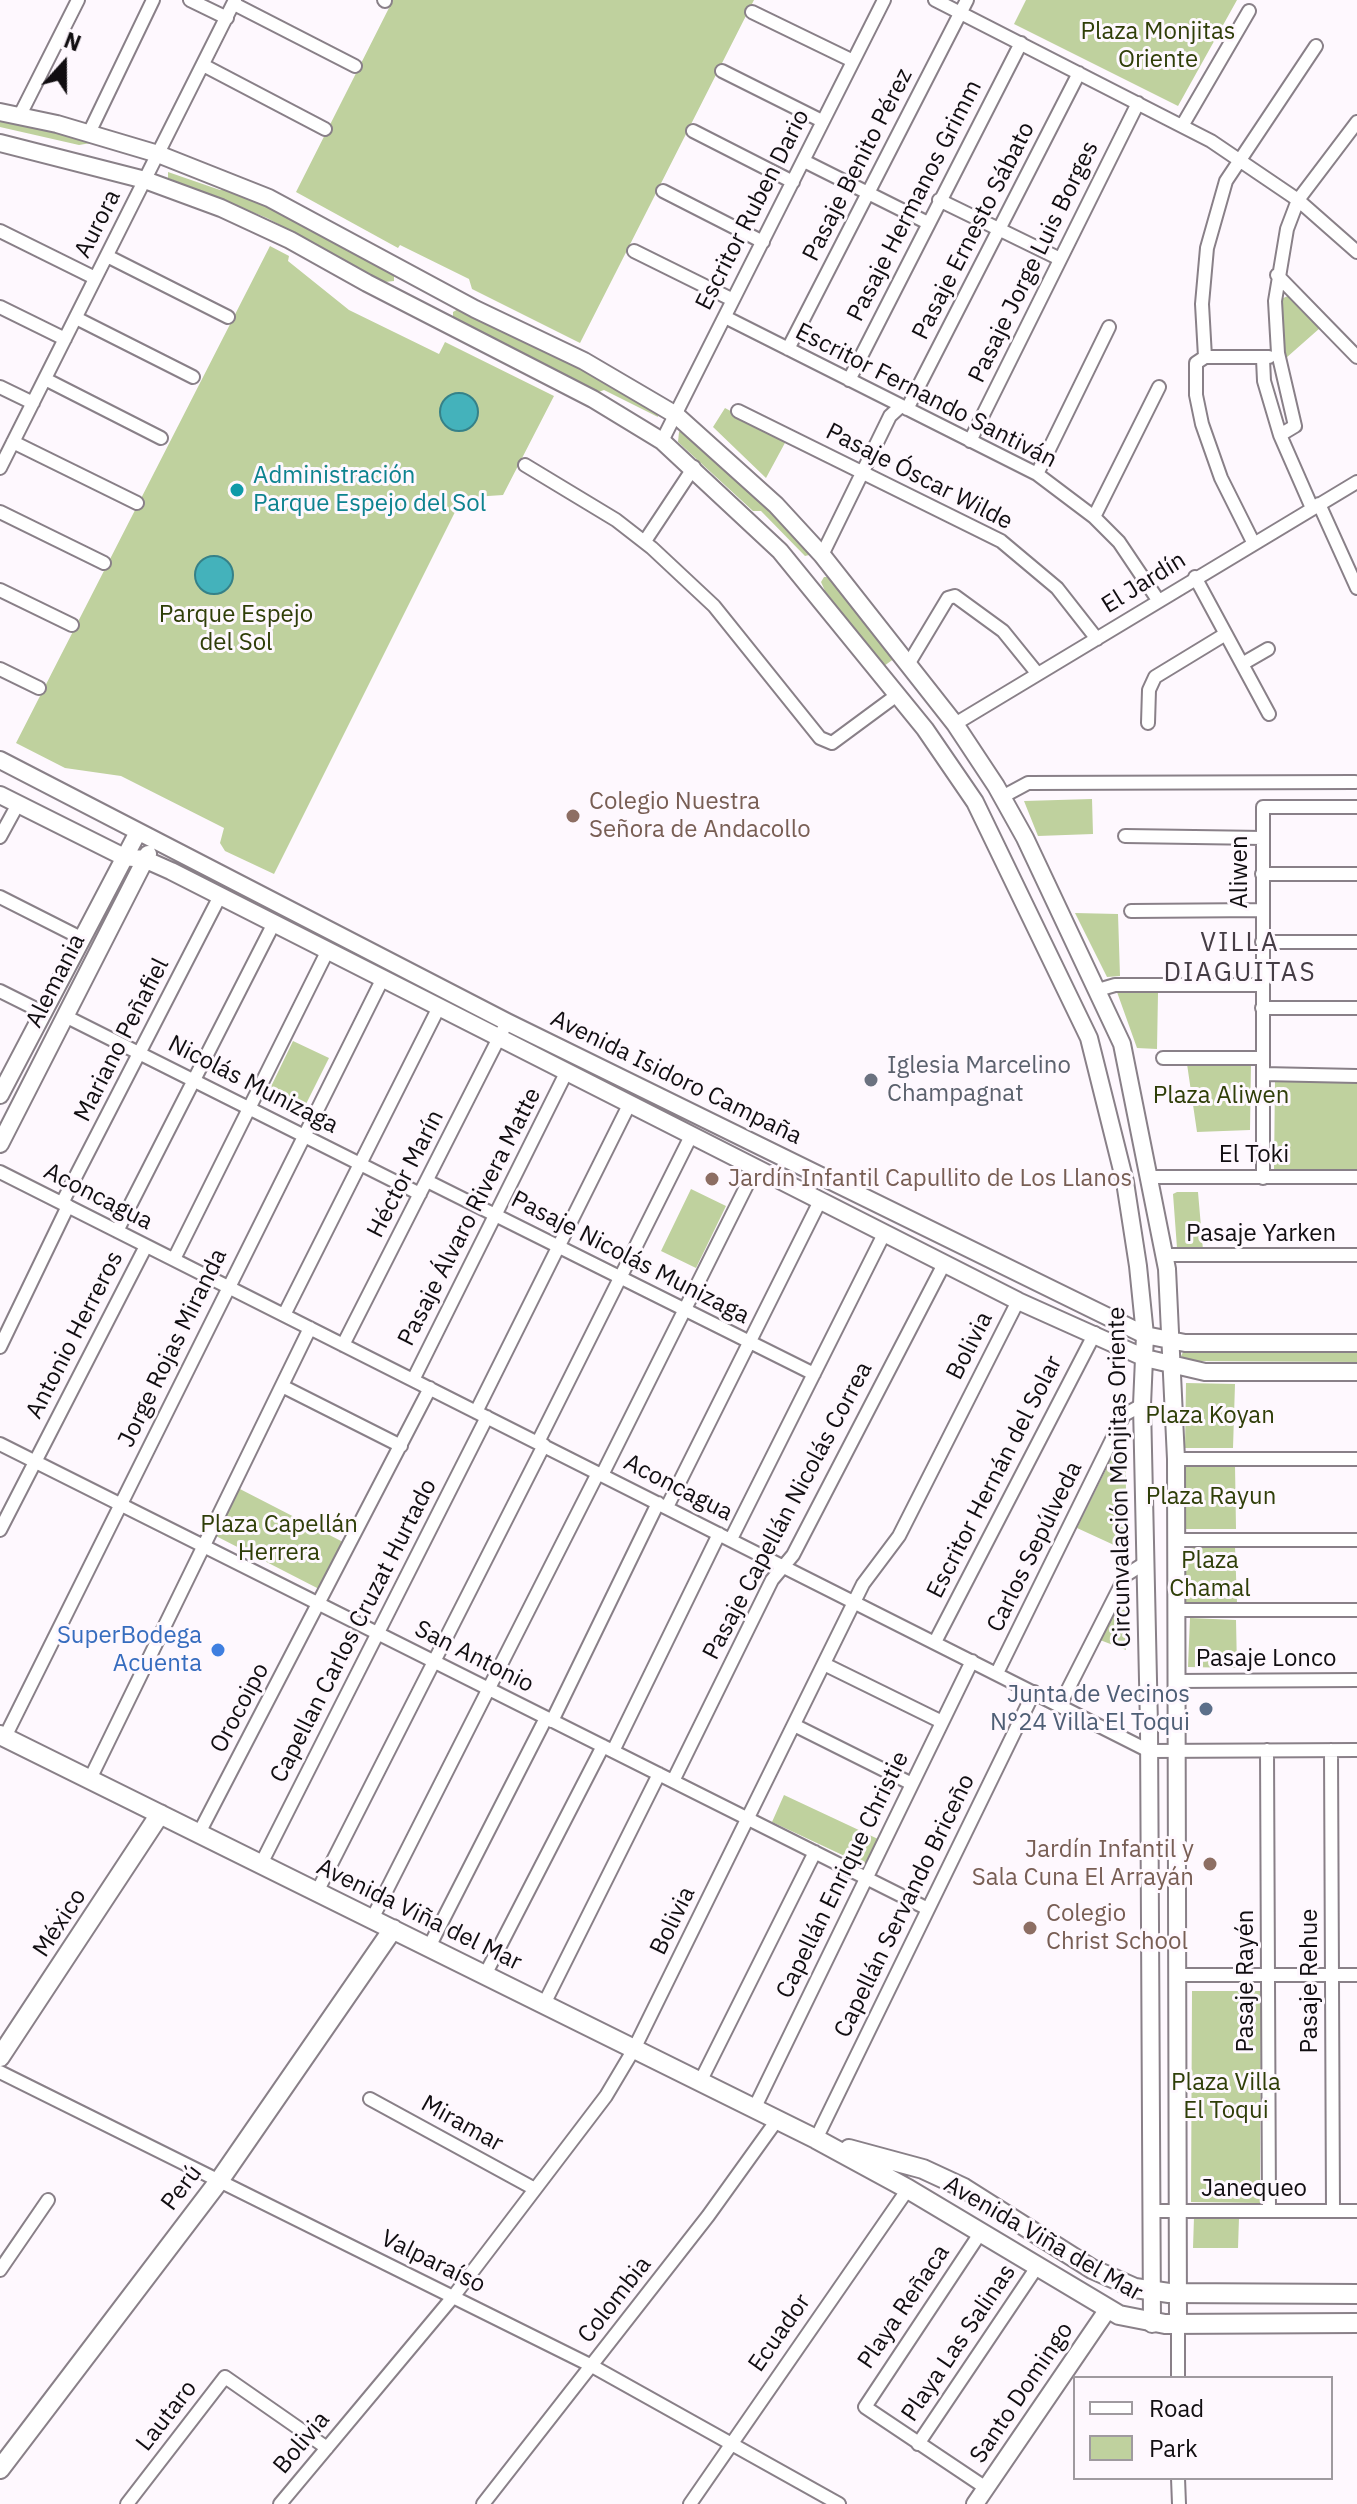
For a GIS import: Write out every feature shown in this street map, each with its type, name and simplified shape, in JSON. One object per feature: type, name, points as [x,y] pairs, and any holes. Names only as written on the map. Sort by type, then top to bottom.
[{"type":"main road","name":"Avenida Viña del Mar","points":[[2,1736],[816,2139],[908,2189],[1108,2309],[1152,2324],[1357,2323]]},
{"type":"main road","name":"México","points":[[0,2057],[160,1814]]},
{"type":"main road","name":"Perú","points":[[0,2469],[219,2181],[393,1929]]},
{"type":"main road","name":"Avenida Viña del Mar","points":[[816,2139],[911,2167],[964,2188],[1103,2275],[1152,2291],[1178,2294],[1357,2294]]},
{"type":"main road","points":[[908,2189],[901,2176],[911,2167]]},
{"type":"street","points":[[20,115],[78,0]]},
{"type":"street","points":[[89,133],[153,0]]},
{"type":"street","points":[[190,0],[227,18]]},
{"type":"street","name":"Escritor Ruben Dario","points":[[662,441],[882,0]]},
{"type":"street","points":[[935,0],[1182,126],[1298,200],[1354,243]]},
{"type":"street","name":"Pasaje Benito Pérez","points":[[788,349],[967,0]]},
{"type":"street","points":[[234,2],[355,66]]},
{"type":"street","name":"Aurora","points":[[1,465],[234,2]]},
{"type":"street","points":[[1182,126],[1249,11]]},
{"type":"street","points":[[752,12],[853,61]]},
{"type":"street","name":"Pasaje Hermanos Grimm","points":[[849,380],[1021,43]]},
{"type":"street","points":[[1205,357],[1202,304],[1207,248],[1226,181],[1316,46]]},
{"type":"street","points":[[203,65],[325,129]]},
{"type":"street","points":[[722,71],[822,121]]},
{"type":"street","name":"Pasaje Ernesto Sábato","points":[[822,555],[890,416],[904,408],[1079,73]]},
{"type":"street","name":"Pasaje Jorge Luis Borges","points":[[970,441],[1138,103]]},
{"type":"street","points":[[0,112],[89,133],[158,154],[269,198],[441,290],[584,361],[676,415],[776,505],[822,555],[955,724],[1002,797],[1122,1044],[1165,1255],[1176,1459],[1178,2376]]},
{"type":"street","points":[[1280,435],[1295,426],[1278,353],[1277,275],[1298,200],[1357,122]]},
{"type":"street","points":[[693,131],[793,182]]},
{"type":"street","name":"Circunvalación Monjitas Oriente","points":[[0,143],[145,180],[221,208],[290,240],[593,399],[662,441],[694,467],[780,551],[897,695],[975,802],[1089,1038],[1125,1182],[1145,1335],[1142,1405],[1149,1751],[1152,2324]]},
{"type":"street","points":[[804,161],[928,223]]},
{"type":"street","points":[[663,191],[763,242]]},
{"type":"street","points":[[939,200],[1060,259]]},
{"type":"street","points":[[0,231],[95,278]]},
{"type":"street","points":[[634,251],[733,300]]},
{"type":"street","points":[[107,256],[228,317]]},
{"type":"street","points":[[1277,275],[1357,357]]},
{"type":"street","points":[[411,306],[422,280]]},
{"type":"street","points":[[428,315],[441,290]]},
{"type":"street","points":[[0,307],[65,339]]},
{"type":"street","name":"Escritor Fernando Santiván","points":[[725,317],[1037,474],[1094,517],[1119,542],[1158,600]]},
{"type":"street","points":[[76,318],[193,377]]},
{"type":"street","points":[[1037,474],[1109,327]]},
{"type":"street","points":[[1253,542],[1233,506],[1202,424],[1195,378],[1196,363],[1205,357],[1263,359],[1278,353]]},
{"type":"street","points":[[1263,359],[1264,381],[1280,435],[1357,588]]},
{"type":"street","points":[[45,379],[161,438]]},
{"type":"street","points":[[0,387],[33,403]]},
{"type":"street","points":[[1094,517],[1159,387]]},
{"type":"street","name":"Pasaje Óscar Wilde","points":[[738,411],[1001,541],[1057,588],[1097,639]]},
{"type":"street","points":[[13,442],[137,503]]},
{"type":"street","points":[[525,465],[645,541],[714,606],[820,738],[832,743],[897,695]]},
{"type":"street","points":[[645,541],[694,467]]},
{"type":"street","name":"El Jardín","points":[[955,724],[1357,482]]},
{"type":"street","points":[[0,512],[104,563]]},
{"type":"street","points":[[780,551],[811,571],[822,555]]},
{"type":"street","points":[[1195,577],[1269,714]]},
{"type":"street","points":[[0,590],[72,625]]},
{"type":"street","points":[[909,663],[948,598],[955,596],[1003,631],[1037,673]]},
{"type":"street","points":[[1148,723],[1149,690],[1155,677],[1224,635]]},
{"type":"street","points":[[1242,664],[1268,649]]},
{"type":"street","points":[[0,669],[39,688]]},
{"type":"street","name":"Avenida Isidoro Campaña","points":[[0,760],[507,1022],[1145,1335],[1171,1342],[1357,1343]]},
{"type":"street","points":[[1002,797],[1028,783],[1355,782]]},
{"type":"street","name":"Avenida Isidoro Campaña","points":[[0,795],[124,857],[144,859],[220,896],[1018,1301],[1145,1358],[1205,1372],[1357,1372]]},
{"type":"street","points":[[0,837],[18,804]]},
{"type":"street","name":"Aliwen","points":[[1263,1178],[1263,807],[1357,807]]},
{"type":"street","name":"Alemania","points":[[2,1086],[138,832]]},
{"type":"street","points":[[1125,836],[1263,838]]},
{"type":"street","name":"Alemania","points":[[0,1144],[144,859],[159,842]]},
{"type":"street","points":[[1262,874],[1357,874]]},
{"type":"street","name":"Mariano Peñafiel","points":[[0,1347],[65,1205],[220,896]]},
{"type":"street","points":[[0,897],[81,938]]},
{"type":"street","points":[[1131,911],[1262,910]]},
{"type":"street","name":"Antonio Herreros","points":[[117,1231],[273,925]]},
{"type":"street","points":[[1262,942],[1357,942]]},
{"type":"street","points":[[174,1259],[327,952]]},
{"type":"street","name":"Jorge Rojas Miranda","points":[[2,1736],[382,980]]},
{"type":"street","points":[[1098,990],[1115,985],[1261,985]]},
{"type":"street","points":[[0,991],[42,1012]]},
{"type":"street","points":[[1262,1008],[1357,1008]]},
{"type":"street","points":[[284,1315],[438,1009]]},
{"type":"street","name":"Nicolás Munizaga","points":[[65,1016],[420,1194]]},
{"type":"street","name":"Héctor Marín","points":[[343,1345],[507,1022]]},
{"type":"street","points":[[1163,1058],[1263,1058]]},
{"type":"street","name":"Pasaje Álvaro Rivera Matte","points":[[413,1380],[566,1073]]},
{"type":"street","points":[[1263,1074],[1357,1076]]},
{"type":"street","name":"Capellan Carlos Cruzat Hurtado","points":[[261,1864],[377,1633],[558,1247],[629,1105]]},
{"type":"street","points":[[317,1892],[691,1136]]},
{"type":"street","points":[[372,1919],[755,1169]]},
{"type":"street","name":"Aconcagua","points":[[0,1172],[1149,1751],[1357,1750]]},
{"type":"street","name":"El Toki","points":[[1151,1177],[1357,1177]]},
{"type":"street","name":"Pasaje Nicolás Munizaga","points":[[427,1181],[814,1374]]},
{"type":"street","points":[[429,1947],[749,1342],[820,1201]]},
{"type":"street","points":[[485,1975],[814,1374],[884,1234]]},
{"type":"street","name":"Antonio Herreros","points":[[0,1530],[146,1246]]},
{"type":"street","name":"Pasaje Yarken","points":[[1165,1255],[1357,1255]]},
{"type":"street","name":"Pasaje Capellán Nicolás Correa","points":[[673,1781],[772,1580],[793,1555],[944,1264]]},
{"type":"street","name":"Bolivia","points":[[280,2504],[453,2297],[606,2096],[634,2049],[863,1584],[899,1536],[1018,1301]]},
{"type":"street","points":[[90,1779],[310,1328]]},
{"type":"street","name":"Escritor Hernán del Solar","points":[[935,1642],[1095,1333]]},
{"type":"street","points":[[282,1386],[401,1446]]},
{"type":"street","name":"Orocoipo","points":[[199,1833],[430,1388]]},
{"type":"street","name":"Carlos Sepúlveda","points":[[997,1673],[1124,1415],[1142,1405]]},
{"type":"street","name":"San Antonio","points":[[0,1444],[928,1909]]},
{"type":"street","points":[[1176,1459],[1357,1459]]},
{"type":"street","points":[[1175,1540],[1357,1540]]},
{"type":"street","points":[[1060,1705],[1126,1575],[1145,1563]]},
{"type":"street","points":[[1175,1610],[1357,1610]]},
{"type":"street","name":"Capellán Enrique Christie","points":[[754,2109],[972,1661]]},
{"type":"street","points":[[824,1664],[942,1722]]},
{"type":"street","name":"Pasaje Lonco","points":[[1175,1681],[1357,1680]]},
{"type":"street","name":"Capellán Servando Briceño","points":[[816,2139],[1034,1692]]},
{"type":"street","points":[[794,1725],[912,1784]]},
{"type":"street","name":"Pasaje Rayén","points":[[1267,1750],[1269,2211]]},
{"type":"street","name":"Pasaje Rehue","points":[[1331,1750],[1333,2211]]},
{"type":"street","points":[[544,2004],[659,1774]]},
{"type":"street","points":[[700,2082],[815,1852]]},
{"type":"street","points":[[1177,1975],[1357,1975]]},
{"type":"street","name":"Valparaíso","points":[[0,2072],[592,2366],[732,2441],[839,2504]]},
{"type":"street","name":"Miramar","points":[[370,2099],[533,2188]]},
{"type":"street","name":"Colombia","points":[[483,2504],[708,2216],[777,2120]]},
{"type":"street","name":"Ecuador","points":[[690,2504],[908,2189]]},
{"type":"street","points":[[0,2270],[48,2200]]},
{"type":"street","name":"Janequeo","points":[[1151,2211],[1357,2211]]},
{"type":"street","name":"Playa Reñaca","points":[[918,2444],[865,2407],[981,2232]]},
{"type":"street","name":"Playa Las Salinas","points":[[918,2444],[1037,2267]]},
{"type":"street","name":"Santo Domingo","points":[[975,2504],[1108,2309]]},
{"type":"street","name":"Lautaro","points":[[127,2504],[225,2377],[327,2448]]},
{"type":"street","points":[[918,2444],[986,2488]]},
{"type":"street","points":[[1178,2480],[1179,2504]]},
{"type":"green space","points":[[393,0],[754,0],[580,343],[472,289],[469,279],[400,245],[398,248],[296,192]]},
{"type":"green space","name":"Plaza Monjitas Oriente","points":[[1026,0],[1237,0],[1178,106],[1014,24]]},
{"type":"green space","points":[[0,114],[143,156],[143,159],[91,143],[79,145],[0,127]]},
{"type":"green space","points":[[168,172],[220,190],[232,189],[274,207],[394,273],[394,281],[385,282],[267,218],[168,178]]},
{"type":"green space","name":"Parque Espejo del Sol","points":[[270,246],[289,256],[288,261],[349,310],[439,354],[445,342],[554,396],[503,495],[459,498],[456,510],[274,874],[225,851],[220,843],[224,828],[121,776],[65,768],[16,743]]},
{"type":"green space","points":[[1290,295],[1320,328],[1286,358],[1281,299]]},
{"type":"green space","points":[[460,308],[584,369],[657,411],[658,417],[604,390],[596,393],[453,320],[453,312]]},
{"type":"green space","points":[[725,408],[786,441],[766,478],[713,427]]},
{"type":"green space","points":[[679,432],[686,432],[794,533],[809,555],[805,556],[761,511],[753,511],[678,442]]},
{"type":"green space","points":[[824,577],[830,577],[895,658],[884,666],[825,591],[821,582]]},
{"type":"green space","points":[[1092,799],[1093,834],[1038,836],[1024,801]]},
{"type":"green space","points":[[1075,913],[1118,914],[1120,976],[1107,977]]},
{"type":"green space","points":[[1117,992],[1158,993],[1157,1049],[1137,1048]]},
{"type":"green space","points":[[293,1041],[329,1058],[300,1116],[265,1099]]},
{"type":"green space","name":"Plaza Aliwen","points":[[1187,1064],[1251,1064],[1250,1130],[1197,1132]]},
{"type":"green space","points":[[1275,1080],[1357,1081],[1357,1169],[1274,1169]]},
{"type":"green space","points":[[691,1189],[726,1206],[696,1268],[661,1251]]},
{"type":"green space","points":[[1198,1192],[1203,1250],[1177,1248],[1173,1194]]},
{"type":"green space","points":[[1357,1348],[1357,1362],[1190,1361],[1181,1356],[1184,1350]]},
{"type":"green space","name":"Plaza Koyan","points":[[1186,1383],[1235,1384],[1233,1448],[1185,1448]]},
{"type":"green space","points":[[1125,1431],[1127,1551],[1077,1528]]},
{"type":"green space","name":"Plaza Rayun","points":[[1235,1465],[1236,1529],[1186,1529],[1185,1466]]},
{"type":"green space","name":"Plaza Capellán Herrera","points":[[238,1488],[343,1542],[319,1589],[214,1535]]},
{"type":"green space","name":"Plaza Chamal","points":[[1235,1546],[1237,1603],[1185,1603],[1185,1547]]},
{"type":"green space","points":[[1125,1591],[1126,1650],[1100,1640]]},
{"type":"green space","points":[[1190,1618],[1236,1620],[1237,1668],[1188,1667]]},
{"type":"green space","points":[[784,1795],[878,1839],[866,1866],[772,1822]]},
{"type":"green space","name":"Plaza Villa El Toqui","points":[[1192,1991],[1261,1991],[1260,2203],[1191,2202]]},
{"type":"green space","points":[[1194,2217],[1239,2218],[1238,2248],[1193,2248]]},
{"type":"water","points":[[459,393],[472,399],[478,412],[472,425],[459,431],[446,425],[440,412],[446,399]]},
{"type":"water","points":[[214,556],[227,562],[233,575],[227,588],[214,594],[201,588],[195,575],[201,562]]},
{"type":"place","name":"Administración Parque Espejo del Sol","points":[[237,490]]},
{"type":"place","name":"Colegio Nuestra Señora de Andacollo","points":[[573,816]]},
{"type":"place","name":"Iglesia Marcelino Champagnat","points":[[871,1080]]},
{"type":"place","name":"Jardín Infantil Capullito de Los Llanos","points":[[712,1179]]},
{"type":"place","name":"SuperBodega Acuenta","points":[[218,1650]]},
{"type":"place","name":"Junta de Vecinos N°24 Villa El Toqui","points":[[1206,1709]]},
{"type":"place","name":"Jardín Infantil y Sala Cuna El Arrayán","points":[[1210,1864]]},
{"type":"place","name":"Colegio Christ School","points":[[1030,1928]]},
{"type":"district","name":"VILLA DIAGUITAS","points":[[1240,958]]}]
